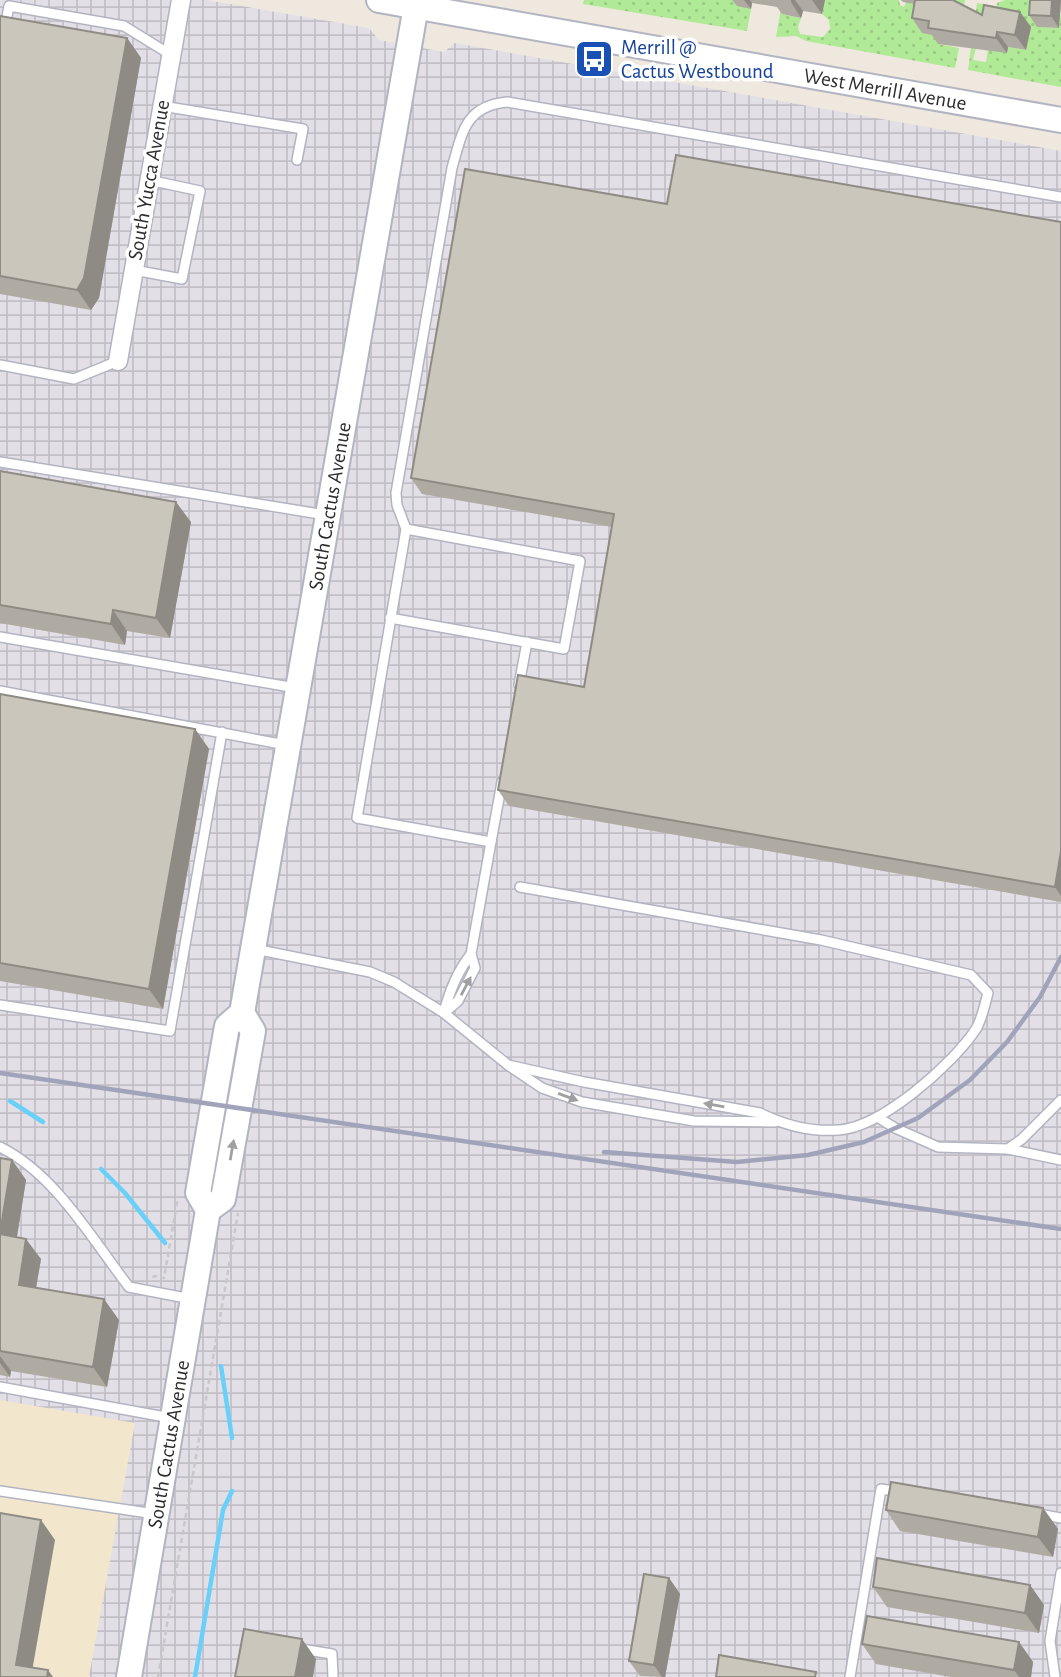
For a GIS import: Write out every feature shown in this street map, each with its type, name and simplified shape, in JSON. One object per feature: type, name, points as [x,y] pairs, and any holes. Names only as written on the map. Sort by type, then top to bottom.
[{"type":"main road","name":"West Merrill Avenue","points":[[379,0],[417,3],[1061,120]]},
{"type":"main road","name":"South Cactus Avenue","points":[[129,1677],[208,1210],[198,1193],[227,1026],[242,1013],[417,3]]},
{"type":"street","name":"South Yucca Avenue","points":[[118,361],[181,0]]},
{"type":"lane","points":[[5,28],[9,6],[22,8],[124,26],[171,55]]},
{"type":"lane","points":[[491,842],[357,818],[406,530],[397,505],[396,492],[452,168],[466,125],[487,104],[507,102],[1061,197]]},
{"type":"lane","points":[[162,106],[303,129],[298,160]]},
{"type":"lane","points":[[134,270],[182,279],[200,191],[149,180]]},
{"type":"lane","points":[[0,365],[74,379],[118,361]]},
{"type":"lane","points":[[0,462],[328,515]]},
{"type":"lane","points":[[390,618],[565,649],[580,561],[406,530]]},
{"type":"lane","points":[[0,637],[297,688]]},
{"type":"lane","points":[[518,695],[527,642]]},
{"type":"lane","points":[[0,691],[287,745]]},
{"type":"lane","points":[[0,1005],[170,1031],[222,732]]},
{"type":"lane","points":[[444,1013],[458,1001],[475,968],[471,954],[503,775]]},
{"type":"lane","points":[[508,1065],[584,1083],[760,1113],[797,1127],[840,1130],[879,1118],[937,1073],[977,1027],[988,993],[971,975],[821,940],[520,887]]},
{"type":"lane","points":[[252,949],[370,972],[394,982],[444,1013],[508,1065],[542,1088],[582,1102],[694,1121],[779,1122]]},
{"type":"lane","points":[[1008,1149],[1022,1139],[1061,1100]]},
{"type":"lane","points":[[879,1118],[938,1147],[1008,1149],[1061,1160]]},
{"type":"lane","points":[[0,1147],[49,1183],[129,1287],[193,1299]]},
{"type":"lane","points":[[0,1387],[173,1418]]},
{"type":"lane","points":[[850,1677],[881,1489],[909,1493]]},
{"type":"lane","points":[[0,1491],[157,1514]]},
{"type":"lane","points":[[1033,1513],[1061,1518]]},
{"type":"lane","points":[[1055,1677],[1050,1641],[1061,1573]]},
{"type":"lane","points":[[295,1648],[332,1654],[333,1677]]},
{"type":"path","points":[[158,1677],[239,1212]]},
{"type":"shaded area","points":[[0,0],[206,0],[369,28],[379,40],[444,52],[455,43],[1061,151],[1061,1677],[0,1677]]},
{"type":"shaded area","points":[[0,1400],[135,1423],[89,1677],[0,1677]]},
{"type":"green space","points":[[584,0],[737,0],[751,9],[747,31],[583,4]]},
{"type":"green space","points":[[825,0],[899,0],[904,7],[906,2],[926,7],[928,0],[965,0],[963,14],[922,32],[940,36],[939,44],[959,48],[955,68],[806,41],[796,36],[776,37],[781,8],[782,14],[801,18],[798,27],[800,34],[823,37],[830,29],[829,20],[822,14]]},
{"type":"green space","points":[[1005,0],[1034,0],[1039,27],[1059,28],[1061,9],[1061,87],[968,70],[977,3],[986,5],[973,60],[986,62],[989,44],[1007,53],[1008,47],[1026,50],[1030,28],[995,18],[997,3]]},
{"type":"building","points":[[915,0],[953,0],[982,15],[984,5],[1020,12],[1015,35],[997,32],[996,38],[928,28],[929,21],[912,18]]},
{"type":"building","points":[[1030,0],[1052,0],[1051,16],[1029,15]]},
{"type":"building","points":[[0,16],[127,38],[84,278],[77,290],[0,276]]},
{"type":"building","points":[[676,155],[1061,222],[1061,851],[1055,887],[498,790],[518,675],[584,687],[614,514],[411,478],[465,169],[667,204]]},
{"type":"building","points":[[0,471],[176,502],[156,618],[113,610],[111,624],[0,605]]},
{"type":"building","points":[[0,694],[195,729],[149,989],[0,963]]},
{"type":"building","points":[[0,1158],[12,1160],[0,1233]]},
{"type":"building","points":[[0,1234],[26,1239],[19,1285],[104,1299],[93,1367],[0,1351]]},
{"type":"building","points":[[891,1482],[1043,1508],[1038,1537],[886,1510]]},
{"type":"building","points":[[0,1513],[41,1520],[16,1665],[48,1670],[47,1677],[0,1677]]},
{"type":"building","points":[[877,1558],[1030,1585],[1025,1613],[873,1587]]},
{"type":"building","points":[[644,1574],[669,1578],[654,1665],[629,1661]]},
{"type":"building","points":[[867,1616],[1019,1642],[1014,1670],[862,1644]]},
{"type":"building","points":[[244,1629],[302,1639],[295,1677],[235,1677]]},
{"type":"building","points":[[719,1655],[816,1672],[815,1677],[716,1677]]},
{"type":"waterway","points":[[10,1101],[43,1122]]},
{"type":"waterway","points":[[101,1169],[125,1193],[165,1243]]},
{"type":"waterway","points":[[221,1366],[232,1438]]},
{"type":"waterway","points":[[195,1677],[223,1510],[232,1491]]},
{"type":"railway","points":[[604,1152],[737,1162],[808,1155],[864,1142],[918,1118],[970,1080],[1007,1042],[1040,997],[1061,957]]},
{"type":"railway","points":[[0,1073],[1061,1229]]},
{"type":"place","name":"Merrill @ Cactus Westbound","points":[[594,59]]}]
